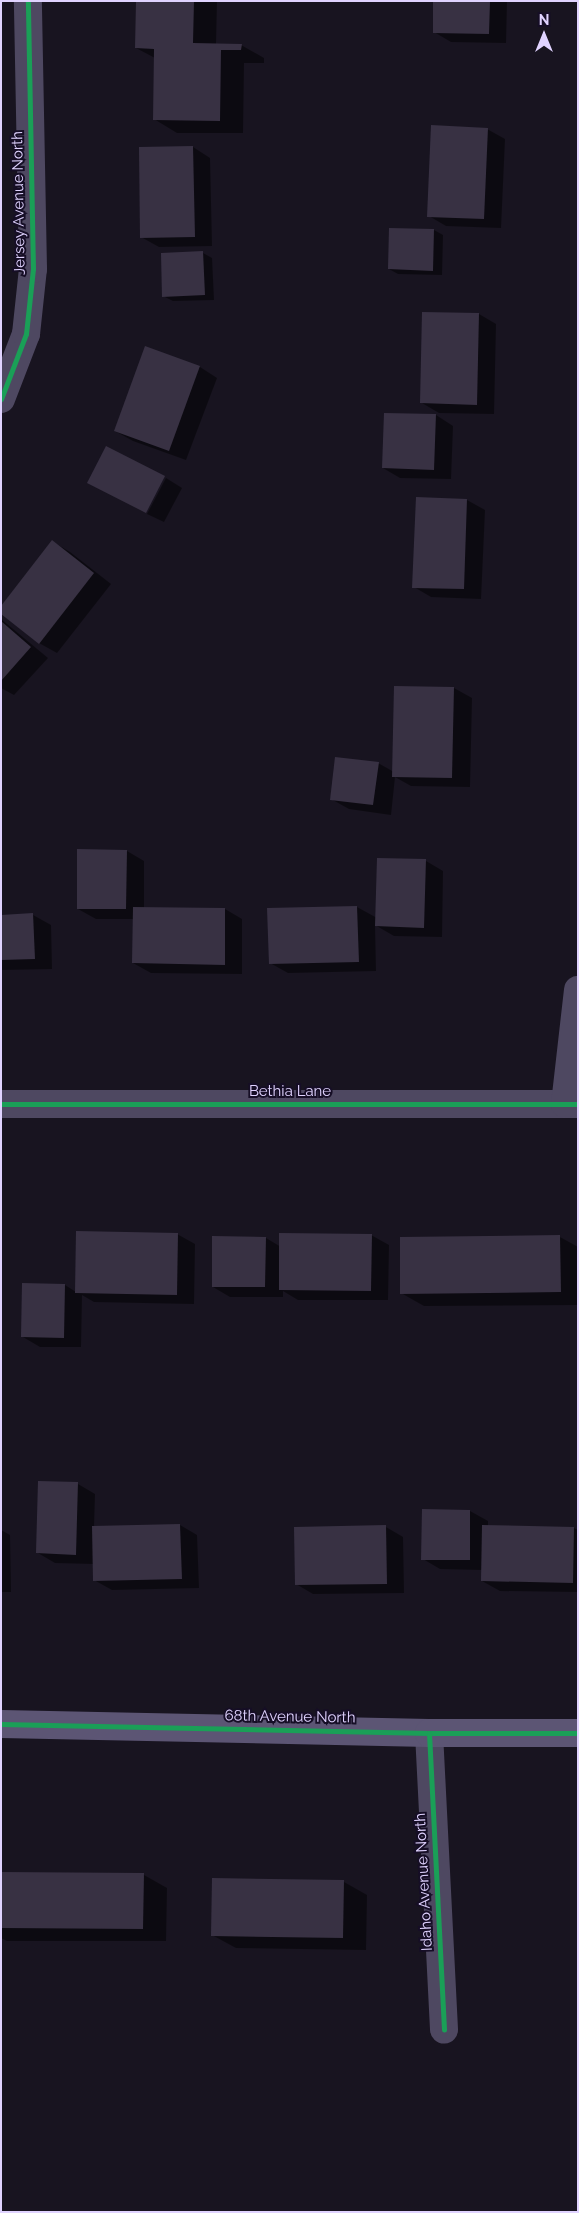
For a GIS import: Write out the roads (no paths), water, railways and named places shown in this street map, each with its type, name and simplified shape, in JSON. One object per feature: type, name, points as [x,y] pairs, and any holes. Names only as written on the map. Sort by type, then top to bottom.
[{"type":"street","name":"Jersey Avenue North","points":[[1,399],[26,334],[33,269],[28,1]]},
{"type":"street","points":[[572,1104],[578,990]]},
{"type":"street","name":"Bethia Lane","points":[[1,1104],[572,1104]]},
{"type":"street","name":"68th Avenue North","points":[[1,1724],[429,1733],[578,1733]]},
{"type":"street","name":"Idaho Avenue North","points":[[429,1733],[444,2030]]}]
